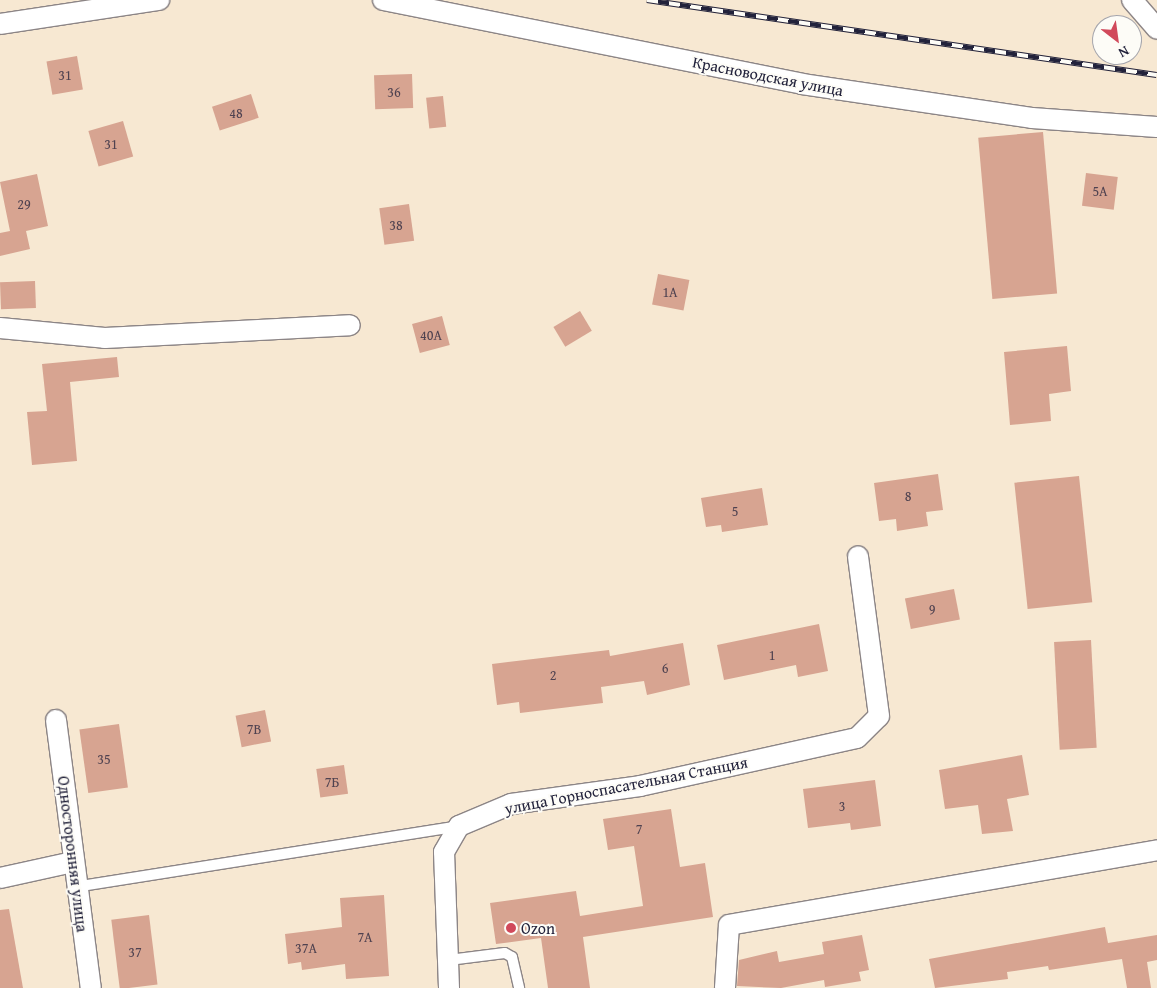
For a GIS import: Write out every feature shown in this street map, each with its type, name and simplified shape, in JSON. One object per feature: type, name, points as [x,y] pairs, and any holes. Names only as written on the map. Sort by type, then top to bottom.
[{"type":"street","points":[[0,24],[158,0]]},
{"type":"street","name":"Красноводская улица","points":[[383,0],[802,84],[1032,118],[1157,126]]},
{"type":"street","points":[[1132,0],[1157,29]]},
{"type":"street","points":[[0,328],[105,338],[350,325]]},
{"type":"street","name":"улица Горноспасательная Станция","points":[[459,826],[511,804],[640,786],[857,738],[879,716],[858,556]]},
{"type":"street","name":"Односторонняя улица","points":[[56,720],[75,887],[91,988]]},
{"type":"street","points":[[449,988],[444,852],[459,826]]},
{"type":"street","points":[[725,988],[729,924],[1157,850]]},
{"type":"street","points":[[0,878],[73,862]]},
{"type":"lane","points":[[75,887],[459,826]]},
{"type":"lane","points":[[449,960],[505,953],[512,958],[519,988]]},
{"type":"building","points":[[77,56],[83,89],[52,95],[46,61]]},
{"type":"building","points":[[412,74],[413,108],[375,109],[374,75]]},
{"type":"building","points":[[251,94],[259,118],[220,130],[212,107]]},
{"type":"building","points":[[443,96],[446,127],[429,129],[426,98]]},
{"type":"building","points":[[123,121],[133,157],[99,166],[88,131]]},
{"type":"building","points":[[1043,132],[1057,293],[992,299],[978,138]]},
{"type":"building","points":[[1086,173],[1118,177],[1114,210],[1082,206]]},
{"type":"building","points":[[37,174],[48,226],[26,231],[30,249],[0,256],[0,233],[10,231],[0,182]]},
{"type":"building","points":[[409,204],[414,241],[384,245],[379,208]]},
{"type":"building","points":[[658,274],[689,280],[683,311],[652,304]]},
{"type":"building","points":[[35,281],[36,308],[1,309],[0,282]]},
{"type":"building","points":[[580,311],[592,331],[565,347],[553,327]]},
{"type":"building","points":[[442,316],[450,345],[420,353],[412,324]]},
{"type":"building","points":[[1067,346],[1071,391],[1049,394],[1051,421],[1010,425],[1004,352]]},
{"type":"building","points":[[117,357],[119,377],[70,382],[77,461],[32,465],[27,412],[47,411],[42,364]]},
{"type":"building","points":[[938,474],[943,510],[926,512],[928,526],[897,531],[896,519],[879,521],[874,483]]},
{"type":"building","points":[[1079,476],[1092,602],[1028,609],[1014,483]]},
{"type":"building","points":[[762,488],[768,525],[722,532],[721,525],[706,527],[701,498]]},
{"type":"building","points":[[954,589],[960,619],[911,629],[905,599]]},
{"type":"building","points":[[819,624],[828,671],[798,677],[796,665],[724,680],[717,645]]},
{"type":"building","points":[[1091,640],[1097,748],[1060,750],[1054,642]]},
{"type":"building","points":[[683,643],[690,685],[647,695],[644,681],[601,687],[603,703],[520,713],[519,702],[497,705],[492,664],[609,650],[610,656]]},
{"type":"building","points":[[265,710],[271,741],[242,747],[236,716]]},
{"type":"building","points":[[119,724],[128,787],[88,793],[79,730]]},
{"type":"building","points":[[1022,755],[1029,795],[1007,799],[1013,831],[982,834],[978,805],[945,809],[939,770]]},
{"type":"building","points":[[344,765],[348,794],[320,798],[316,769]]},
{"type":"building","points":[[875,780],[881,826],[851,830],[850,823],[808,828],[803,789]]},
{"type":"building","points":[[671,809],[680,867],[705,863],[713,917],[583,937],[590,988],[548,988],[541,938],[496,944],[490,903],[576,891],[580,916],[643,906],[634,846],[608,850],[603,819]]},
{"type":"building","points":[[384,895],[389,976],[346,979],[345,964],[302,970],[301,962],[288,964],[285,934],[342,927],[340,898]]},
{"type":"building","points":[[9,909],[23,988],[0,988],[0,910]]},
{"type":"building","points":[[149,915],[158,984],[120,988],[111,920]]},
{"type":"building","points":[[1105,927],[1108,943],[1157,935],[1157,960],[1147,962],[1151,988],[1127,988],[1122,959],[1049,970],[1048,966],[1007,972],[1008,979],[935,988],[929,959]]},
{"type":"building","points":[[862,935],[869,970],[859,972],[861,981],[825,987],[824,980],[781,988],[737,986],[739,960],[777,951],[779,962],[824,954],[822,942]]},
{"type":"railway","points":[[647,0],[1157,75]]},
{"type":"place","name":"Ozon","points":[[511,928]]}]
